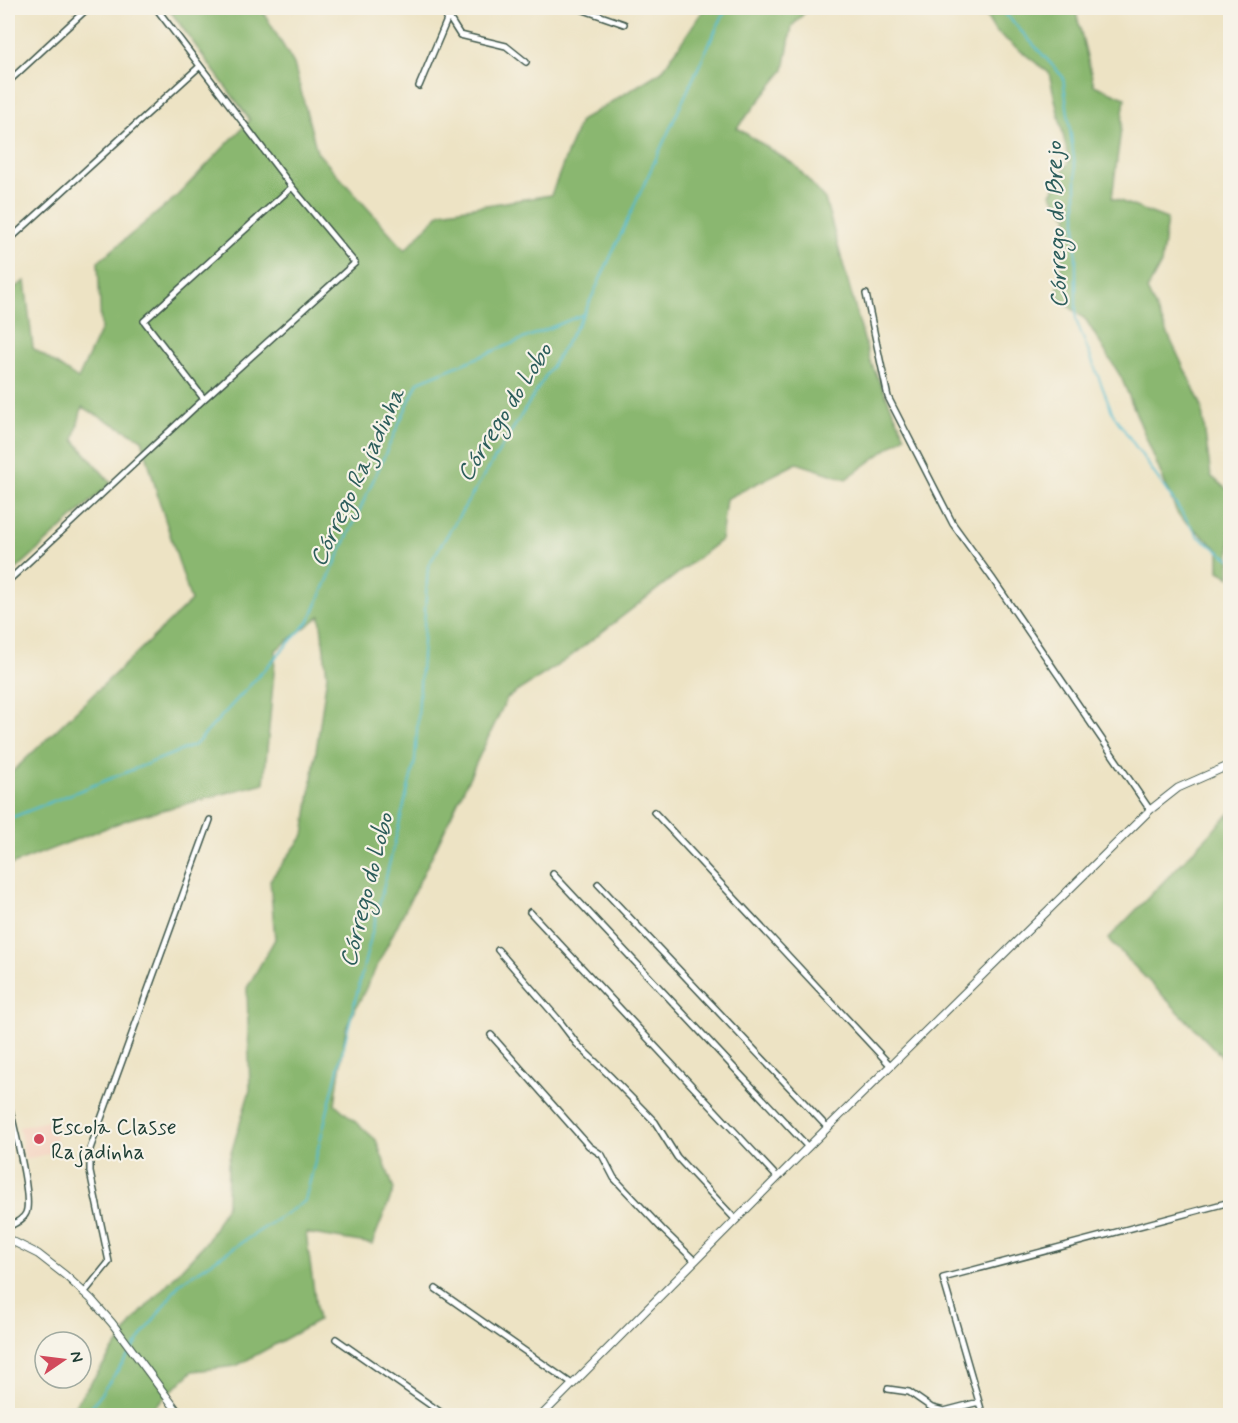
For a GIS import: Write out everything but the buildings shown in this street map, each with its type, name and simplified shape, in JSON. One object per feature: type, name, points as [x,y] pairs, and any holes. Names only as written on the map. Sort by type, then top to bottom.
[{"type":"street","points":[[8,82],[88,8]]},
{"type":"street","points":[[8,581],[355,263],[292,187],[156,8]]},
{"type":"street","points":[[419,86],[452,8]]},
{"type":"street","points":[[579,8],[624,24]]},
{"type":"street","points":[[448,16],[460,35],[506,46],[526,62]]},
{"type":"street","points":[[8,241],[200,66]]},
{"type":"street","points":[[204,399],[144,321],[292,187]]},
{"type":"street","points":[[866,294],[888,397],[953,524],[1150,810]]},
{"type":"street","points":[[541,1416],[808,1147],[1150,810],[1178,788],[1230,765]]},
{"type":"street","points":[[654,812],[891,1066]]},
{"type":"street","points":[[84,1293],[109,1262],[90,1172],[90,1149],[210,820]]},
{"type":"street","points":[[553,873],[808,1147]]},
{"type":"street","points":[[598,884],[828,1128]]},
{"type":"street","points":[[530,912],[778,1178]]},
{"type":"street","points":[[498,950],[558,1019],[576,1044],[655,1122],[676,1157],[736,1220]]},
{"type":"street","points":[[492,1035],[589,1146],[602,1155],[614,1178],[694,1261]]},
{"type":"street","points":[[8,1100],[28,1200],[26,1214],[18,1222],[8,1227]]},
{"type":"street","points":[[983,1416],[943,1278],[1230,1202]]},
{"type":"street","points":[[8,1239],[38,1254],[84,1293],[112,1323],[181,1416]]},
{"type":"street","points":[[436,1289],[572,1384]]},
{"type":"street","points":[[336,1339],[446,1416]]},
{"type":"street","points":[[888,1389],[909,1392],[932,1408],[944,1411],[979,1402]]},
{"type":"shaded area","name":"Escola Classe Rajadinha","points":[[53,1120],[58,1152],[25,1159],[19,1127]]},
{"type":"green space","points":[[168,8],[261,8],[294,64],[317,152],[405,250],[441,212],[551,195],[580,121],[662,71],[702,12],[709,8],[809,8],[792,26],[784,70],[737,128],[795,165],[825,199],[870,361],[905,436],[846,479],[797,463],[726,499],[721,540],[566,660],[507,698],[432,856],[346,1028],[335,1104],[376,1140],[394,1189],[372,1244],[306,1233],[318,1321],[236,1366],[193,1371],[145,1415],[70,1415],[86,1390],[93,1390],[93,1380],[135,1319],[208,1240],[227,1204],[228,1163],[250,1090],[247,988],[275,939],[270,880],[304,835],[327,675],[320,616],[276,650],[264,783],[129,819],[8,866],[8,776],[191,601],[142,439],[82,407],[74,440],[111,483],[8,577],[8,292],[25,281],[33,348],[78,379],[101,329],[98,262],[176,197],[250,120]]},
{"type":"green space","points":[[981,8],[1075,8],[1094,85],[1125,98],[1112,198],[1167,219],[1161,264],[1147,290],[1201,404],[1211,476],[1230,492],[1230,577],[1219,571],[1219,550],[1178,515],[1121,377],[1086,320],[1057,297],[1068,216],[1051,194],[1069,161],[1049,73],[995,31]]},
{"type":"green space","points":[[1230,813],[1230,1065],[1108,939]]},
{"type":"waterway","name":"Córrego Rajadinha","points":[[8,819],[195,745],[309,621],[418,382],[584,314],[727,8]]},
{"type":"waterway","name":"Córrego do Brejo","points":[[1000,8],[1063,77],[1076,174],[1076,320],[1113,414],[1198,536],[1230,559]]},
{"type":"waterway","name":"Córrego do Lobo","points":[[85,1416],[180,1283],[305,1201],[415,761],[428,566],[584,314]]},
{"type":"place","name":"Escola Classe Rajadinha","points":[[39,1139]]}]
